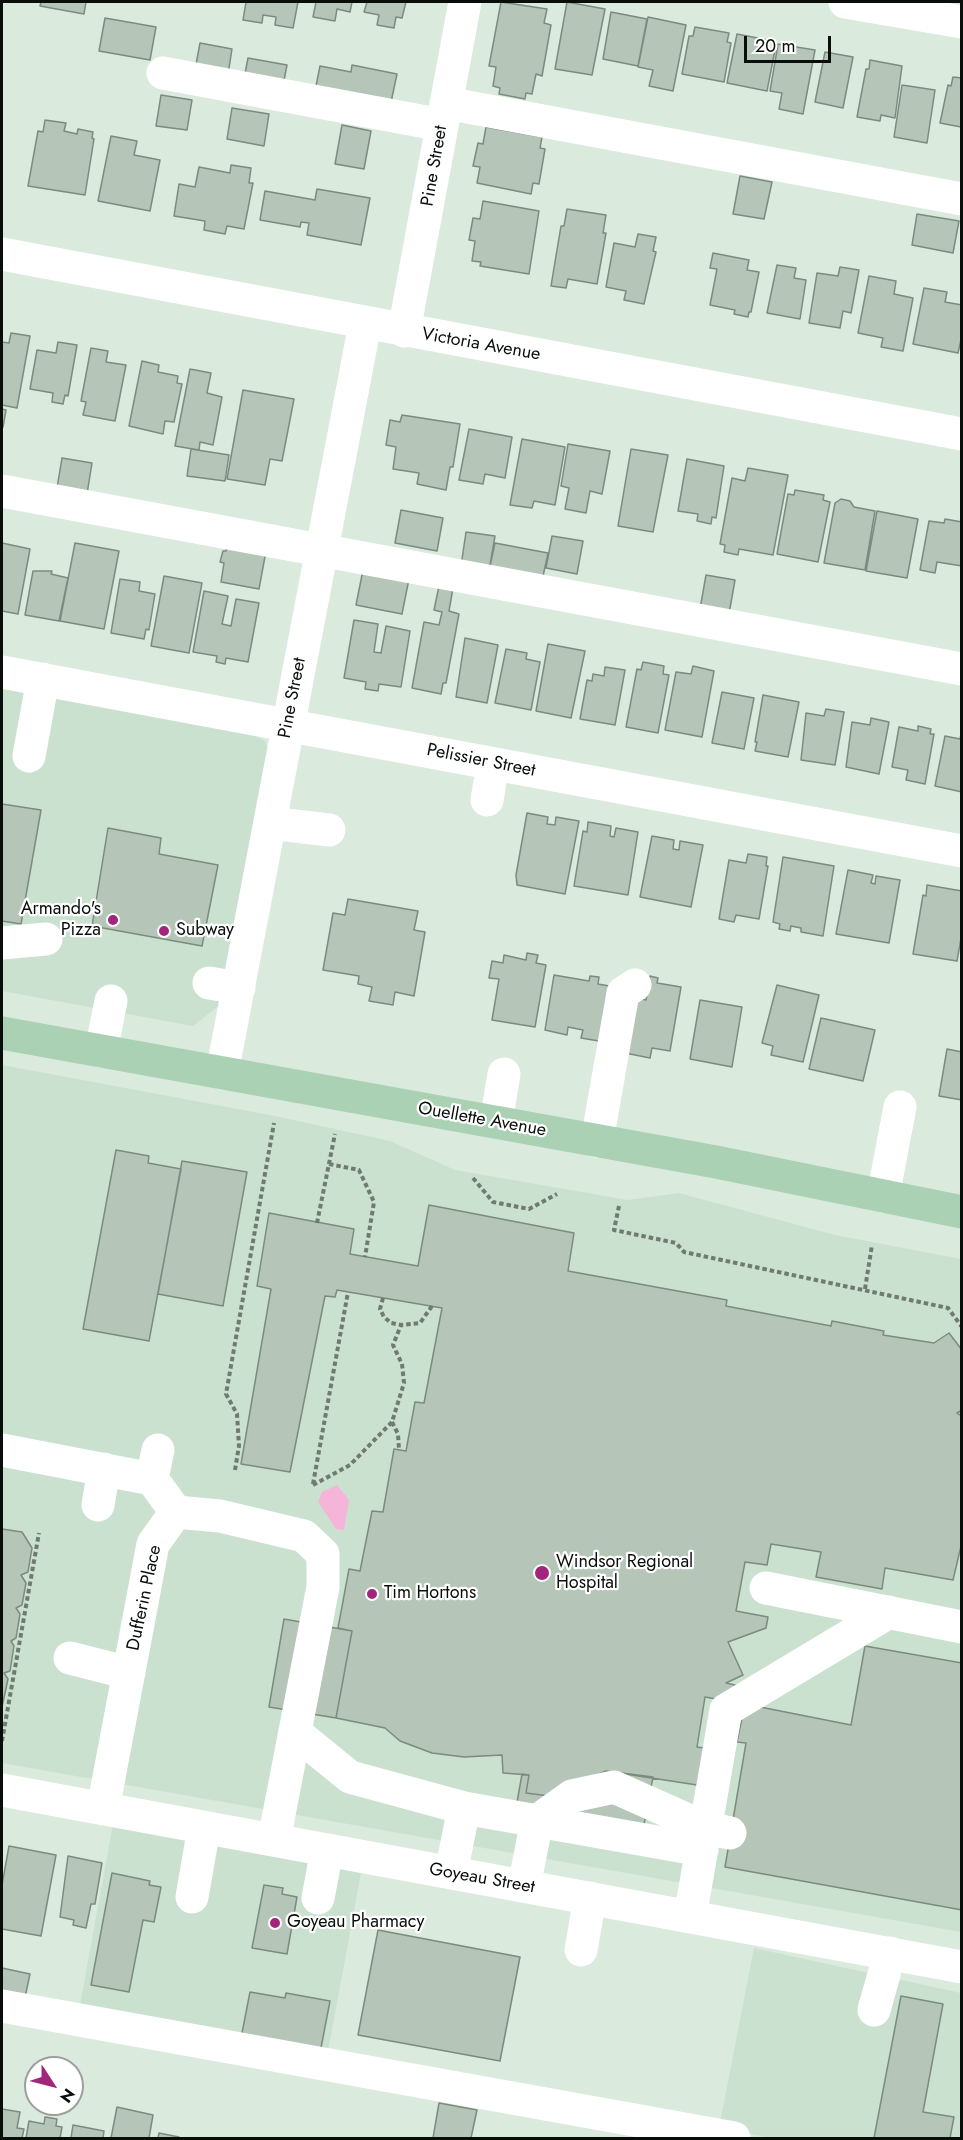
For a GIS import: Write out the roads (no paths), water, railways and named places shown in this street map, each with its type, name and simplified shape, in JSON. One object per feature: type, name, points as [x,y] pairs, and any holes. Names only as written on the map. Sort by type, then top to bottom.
[{"type":"main road","name":"Ouellette Avenue","points":[[2,1033],[496,1122],[962,1212]]},
{"type":"street","name":"Pine Street","points":[[404,331],[465,2]]},
{"type":"street","points":[[845,2],[962,22]]},
{"type":"street","points":[[163,73],[444,114],[962,199]]},
{"type":"street","name":"Victoria Avenue","points":[[2,254],[365,324],[962,434]]},
{"type":"street","name":"Pine Street","points":[[222,1073],[224,986],[270,823],[365,324]]},
{"type":"street","points":[[2,491],[962,669]]},
{"type":"street","name":"Pelissier Street","points":[[2,672],[962,851]]},
{"type":"street","points":[[29,756],[43,680]]},
{"type":"street","points":[[487,800],[493,764]]},
{"type":"street","points":[[270,823],[328,830]]},
{"type":"street","points":[[2,943],[46,939]]},
{"type":"street","points":[[597,1141],[623,993],[635,985]]},
{"type":"street","points":[[101,1051],[111,1001]]},
{"type":"street","points":[[496,1122],[504,1074]]},
{"type":"street","points":[[884,1196],[900,1107]]},
{"type":"street","points":[[2,1450],[155,1464],[176,1512],[220,1516],[304,1536],[323,1554],[323,1587],[274,1840]]},
{"type":"street","points":[[96,1459],[98,1504]]},
{"type":"street","name":"Dufferin Place","points":[[103,1809],[153,1544],[176,1512]]},
{"type":"street","points":[[766,1588],[962,1627]]},
{"type":"street","points":[[690,1917],[713,1837],[726,1710],[888,1612]]},
{"type":"street","points":[[68,1666],[126,1684]]},
{"type":"street","points":[[296,1733],[350,1777],[464,1808],[537,1821],[713,1837]]},
{"type":"street","points":[[524,1886],[537,1821],[572,1796],[614,1787],[713,1837]]},
{"type":"street","name":"Goyeau Street","points":[[2,1790],[962,1967]]},
{"type":"street","points":[[451,1873],[464,1808]]},
{"type":"street","points":[[192,1897],[204,1828]]},
{"type":"street","points":[[318,1898],[327,1850]]},
{"type":"street","points":[[581,1950],[590,1898]]},
{"type":"street","points":[[874,2010],[890,1953]]},
{"type":"street","points":[[2,2006],[734,2139]]},
{"type":"place","name":"Armando's Pizza","points":[[113,920]]},
{"type":"place","name":"Subway","points":[[164,931]]},
{"type":"place","name":"Windsor Regional Hospital","points":[[542,1573]]},
{"type":"place","name":"Tim Hortons","points":[[372,1594]]},
{"type":"place","name":"Goyeau Pharmacy","points":[[275,1923]]}]
